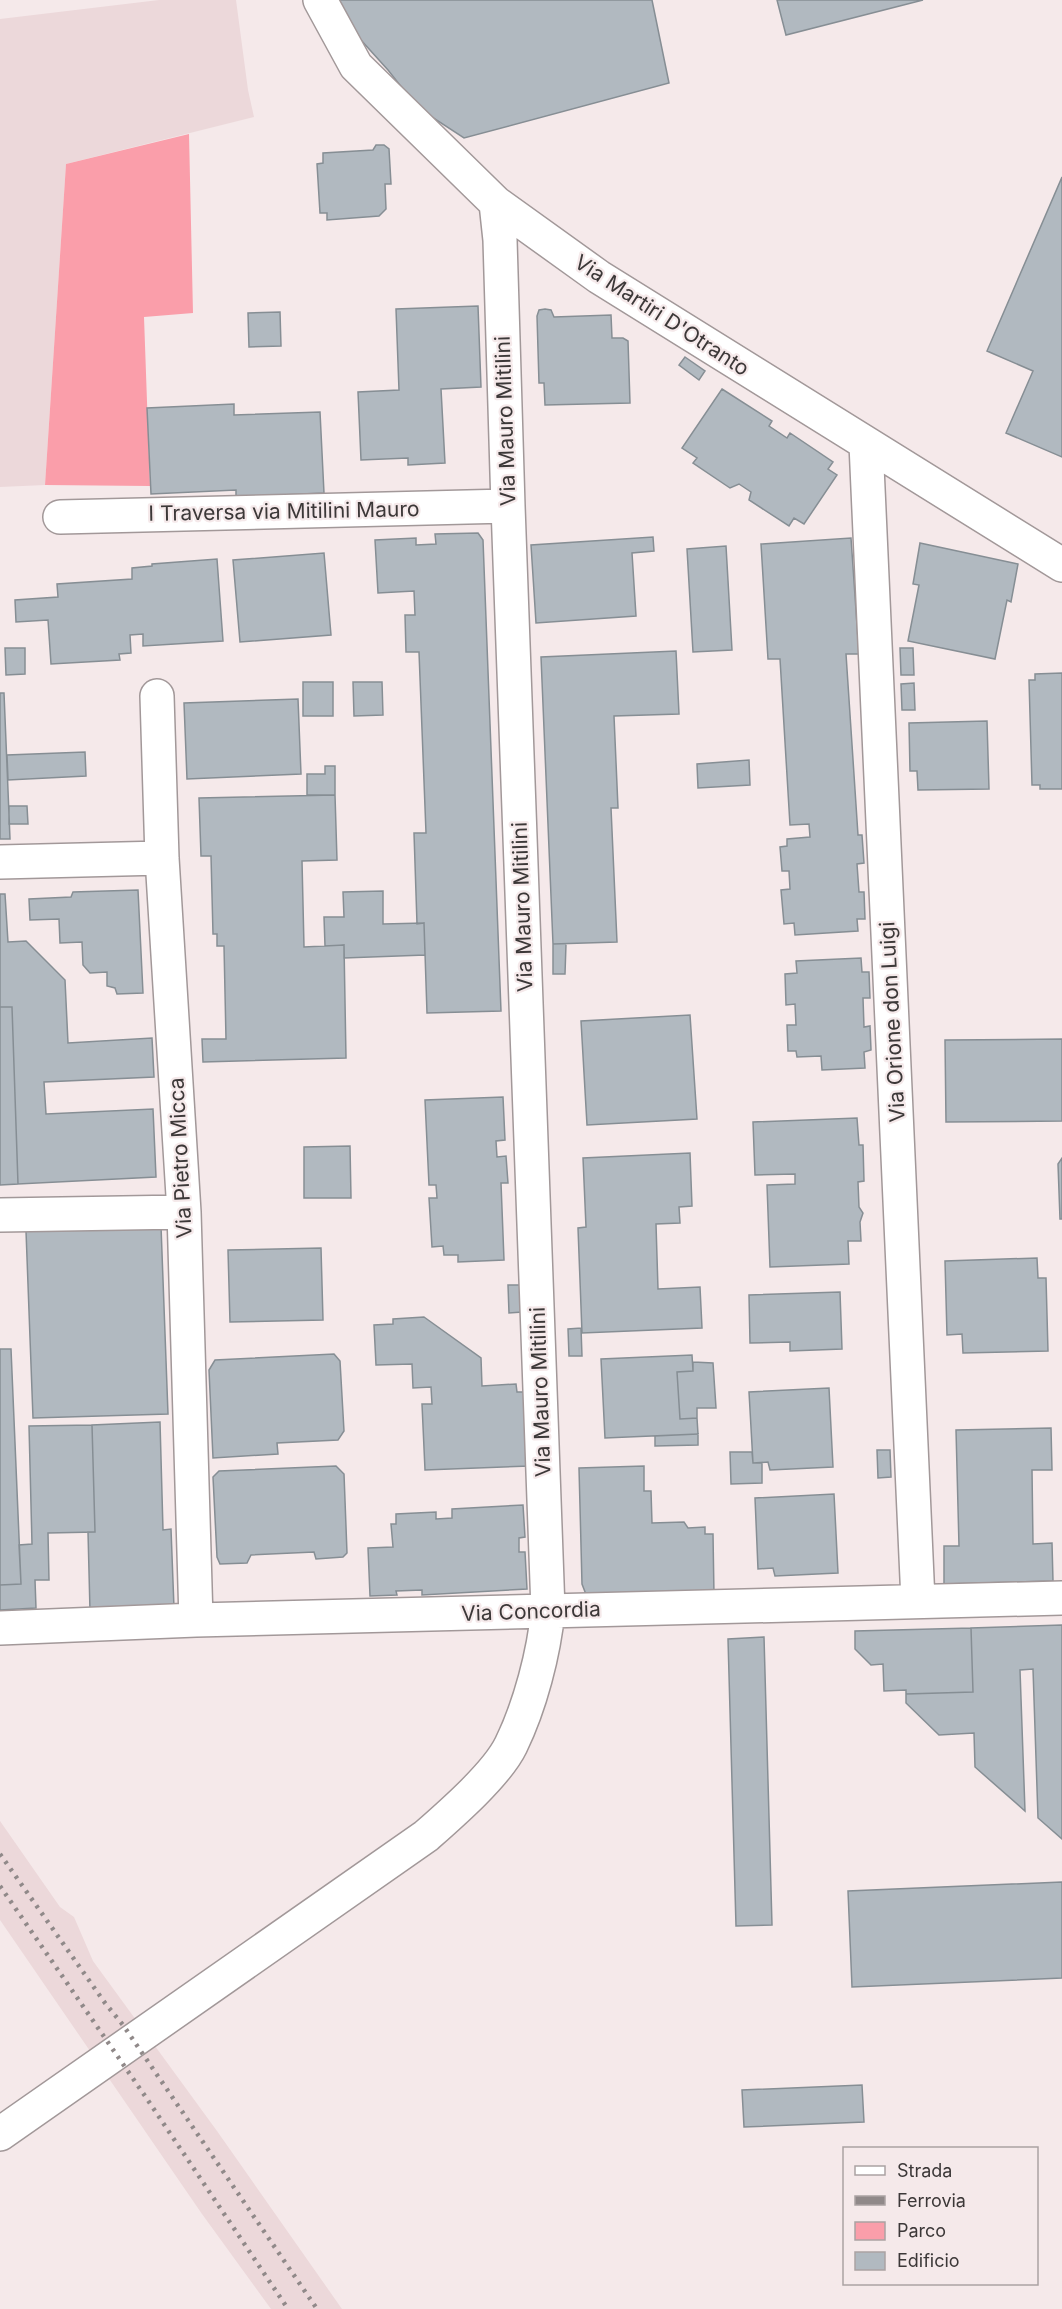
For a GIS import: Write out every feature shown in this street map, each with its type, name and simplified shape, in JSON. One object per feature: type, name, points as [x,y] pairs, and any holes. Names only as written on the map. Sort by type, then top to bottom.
[{"type":"street","name":"Via Martiri D'Otranto","points":[[320,0],[356,66],[496,203],[599,277],[1062,566]]},
{"type":"street","name":"Via Mauro Mitilini","points":[[0,2134],[426,1836],[454,1812],[500,1761],[511,1745],[541,1658],[548,1610],[500,252],[496,203]]},
{"type":"street","name":"Via Orione don Luigi","points":[[866,444],[918,1601]]},
{"type":"street","name":"I Traversa via Mitilini Mauro","points":[[60,517],[508,506]]},
{"type":"street","name":"Via Pietro Micca","points":[[157,696],[162,858],[184,1212],[196,1620]]},
{"type":"street","points":[[0,862],[162,858]]},
{"type":"street","points":[[0,1215],[184,1212]]},
{"type":"street","name":"Via Concordia","points":[[0,1628],[548,1610],[1062,1598]]},
{"type":"shaded area","points":[[159,0],[236,0],[248,90],[254,117],[66,164],[45,485],[0,487],[0,19]]},
{"type":"shaded area","points":[[0,1821],[60,1907],[74,1917],[93,1961],[217,2131],[342,2309],[271,2309],[202,2214],[0,1920]]},
{"type":"green space","points":[[189,134],[193,313],[144,317],[150,486],[45,485],[66,164]]},
{"type":"building","points":[[334,0],[652,0],[669,83],[464,138],[418,108],[388,70],[342,19]]},
{"type":"building","points":[[777,0],[923,0],[786,35]]},
{"type":"building","points":[[376,145],[384,145],[389,149],[391,184],[385,184],[386,209],[379,216],[327,220],[327,213],[320,213],[317,164],[323,163],[323,153],[373,150]]},
{"type":"building","points":[[1062,177],[1062,457],[1006,433],[1033,371],[987,351]]},
{"type":"building","points":[[478,306],[481,387],[441,389],[445,463],[408,465],[408,458],[361,460],[358,392],[399,390],[396,309]]},
{"type":"building","points":[[539,310],[551,310],[554,317],[611,315],[612,338],[623,338],[628,341],[630,403],[545,405],[544,383],[539,383],[537,316]]},
{"type":"building","points":[[280,312],[281,346],[249,347],[248,313]]},
{"type":"building","points":[[685,357],[705,371],[699,380],[679,365]]},
{"type":"building","points":[[722,389],[772,421],[769,426],[787,438],[790,433],[833,462],[828,469],[837,475],[804,524],[794,518],[789,526],[749,500],[751,492],[739,484],[730,488],[693,463],[697,458],[682,448]]},
{"type":"building","points":[[234,404],[234,415],[320,412],[324,493],[236,497],[236,490],[151,494],[147,408]]},
{"type":"building","points":[[478,533],[483,540],[501,1011],[427,1013],[424,923],[417,924],[414,833],[426,833],[419,652],[406,652],[405,615],[415,615],[414,591],[378,593],[375,540],[416,538],[416,545],[436,544],[435,534]]},
{"type":"building","points":[[653,537],[654,551],[632,553],[636,616],[536,623],[531,545]]},
{"type":"building","points":[[851,538],[859,654],[846,654],[858,835],[862,835],[864,863],[857,864],[859,892],[864,892],[865,919],[857,919],[858,931],[795,935],[794,923],[784,924],[781,890],[790,889],[789,871],[782,871],[780,847],[787,846],[787,839],[810,837],[809,824],[790,825],[780,659],[768,659],[761,544]]},
{"type":"building","points":[[920,543],[1018,564],[1011,602],[1007,600],[995,659],[908,641],[919,585],[913,584]]},
{"type":"building","points":[[726,546],[732,650],[693,652],[687,549]]},
{"type":"building","points":[[324,553],[331,635],[240,642],[233,560]]},
{"type":"building","points":[[217,559],[223,641],[143,646],[143,634],[130,635],[131,653],[119,654],[120,660],[51,664],[48,620],[16,622],[15,600],[58,597],[57,584],[132,579],[132,568],[152,566],[152,564]]},
{"type":"building","points":[[5,648],[25,648],[25,674],[6,675]]},
{"type":"building","points":[[900,648],[913,648],[914,675],[901,675]]},
{"type":"building","points":[[676,651],[679,714],[614,716],[618,808],[611,808],[617,942],[553,944],[541,657]]},
{"type":"building","points":[[1062,673],[1062,789],[1040,789],[1040,785],[1032,785],[1029,680],[1035,680],[1035,674]]},
{"type":"building","points":[[303,682],[333,682],[333,716],[303,716]]},
{"type":"building","points":[[353,682],[382,682],[383,715],[354,716]]},
{"type":"building","points":[[914,683],[915,710],[902,710],[901,684]]},
{"type":"building","points":[[0,693],[4,693],[10,839],[0,839]]},
{"type":"building","points":[[298,699],[301,774],[187,779],[184,703]]},
{"type":"building","points":[[987,721],[989,789],[918,790],[917,771],[910,771],[909,723]]},
{"type":"building","points":[[85,752],[86,776],[8,780],[7,755]]},
{"type":"building","points":[[749,760],[750,785],[698,788],[697,764]]},
{"type":"building","points":[[325,766],[335,766],[335,795],[307,795],[307,774],[325,774]]},
{"type":"building","points":[[335,795],[337,860],[302,861],[304,947],[344,945],[346,1058],[203,1062],[202,1039],[226,1039],[224,946],[217,946],[217,934],[213,934],[211,856],[201,856],[199,798]]},
{"type":"building","points":[[9,806],[27,806],[28,824],[9,824]]},
{"type":"building","points":[[138,890],[143,993],[117,994],[115,988],[107,986],[107,972],[90,973],[83,965],[82,942],[60,943],[59,919],[30,920],[29,899],[71,897],[73,892]]},
{"type":"building","points":[[383,891],[383,924],[424,923],[425,955],[344,958],[344,945],[325,946],[324,917],[344,917],[343,892]]},
{"type":"building","points":[[0,894],[5,894],[8,942],[26,941],[65,980],[68,1043],[152,1038],[154,1077],[44,1082],[46,1114],[153,1109],[156,1177],[18,1184],[12,1007],[0,1007]]},
{"type":"building","points":[[553,944],[566,944],[565,974],[553,974]]},
{"type":"building","points":[[861,958],[862,972],[869,972],[870,998],[863,998],[864,1027],[870,1026],[871,1050],[864,1052],[865,1068],[822,1070],[821,1056],[797,1057],[796,1051],[788,1051],[787,1025],[796,1025],[795,1004],[786,1005],[785,974],[797,973],[796,961]]},
{"type":"building","points":[[0,1007],[12,1007],[18,1184],[0,1185]]},
{"type":"building","points":[[690,1015],[697,1119],[587,1125],[581,1021]]},
{"type":"building","points":[[1062,1039],[1062,1121],[946,1122],[945,1040]]},
{"type":"building","points":[[503,1097],[505,1140],[496,1141],[497,1157],[506,1156],[508,1183],[501,1183],[504,1260],[458,1262],[458,1255],[444,1255],[443,1246],[432,1247],[429,1198],[437,1198],[436,1185],[429,1185],[425,1100]]},
{"type":"building","points":[[857,1118],[859,1145],[863,1145],[864,1181],[858,1182],[859,1207],[863,1213],[860,1222],[861,1241],[848,1241],[849,1264],[770,1267],[767,1185],[795,1184],[795,1174],[755,1175],[753,1122]]},
{"type":"building","points":[[350,1146],[351,1198],[304,1198],[304,1147]]},
{"type":"building","points":[[690,1153],[692,1206],[679,1207],[680,1223],[656,1224],[658,1289],[700,1287],[702,1328],[582,1333],[578,1228],[586,1227],[583,1158]]},
{"type":"building","points":[[1062,1158],[1062,1219],[1060,1219],[1058,1164]]},
{"type":"building","points":[[161,1226],[168,1414],[33,1418],[26,1231]]},
{"type":"building","points":[[321,1248],[323,1320],[230,1322],[228,1250]]},
{"type":"building","points":[[1037,1258],[1038,1278],[1046,1278],[1048,1351],[963,1353],[962,1334],[947,1335],[945,1261]]},
{"type":"building","points":[[508,1285],[521,1285],[522,1312],[509,1313]]},
{"type":"building","points":[[840,1292],[842,1349],[790,1351],[790,1342],[750,1343],[749,1295]]},
{"type":"building","points":[[424,1317],[481,1358],[482,1386],[516,1384],[517,1392],[526,1392],[529,1466],[425,1470],[422,1404],[432,1404],[431,1387],[413,1388],[412,1364],[376,1365],[374,1325],[393,1324],[393,1319]]},
{"type":"building","points":[[581,1328],[582,1356],[569,1356],[568,1329]]},
{"type":"building","points":[[0,1349],[11,1349],[21,1584],[0,1585]]},
{"type":"building","points":[[334,1354],[340,1361],[344,1431],[338,1440],[277,1443],[278,1454],[213,1458],[209,1370],[215,1360]]},
{"type":"building","points":[[692,1355],[693,1371],[677,1372],[680,1419],[697,1418],[698,1434],[605,1438],[601,1359]]},
{"type":"building","points":[[693,1362],[713,1363],[716,1408],[697,1408],[697,1418],[680,1419],[677,1372],[693,1371]]},
{"type":"building","points":[[829,1388],[833,1467],[770,1470],[768,1462],[753,1463],[749,1392]]},
{"type":"building","points":[[160,1422],[163,1530],[171,1529],[174,1608],[90,1611],[88,1532],[95,1532],[92,1425]]},
{"type":"building","points":[[92,1425],[95,1532],[48,1533],[49,1580],[35,1580],[36,1608],[0,1610],[0,1585],[21,1584],[19,1545],[32,1544],[29,1426]]},
{"type":"building","points":[[1051,1428],[1052,1470],[1032,1470],[1033,1544],[1052,1543],[1053,1581],[944,1584],[944,1546],[959,1546],[956,1430]]},
{"type":"building","points":[[698,1434],[698,1445],[655,1446],[655,1436]]},
{"type":"building","points":[[877,1450],[890,1450],[891,1477],[878,1478]]},
{"type":"building","points":[[730,1452],[752,1452],[753,1463],[762,1463],[762,1483],[731,1484]]},
{"type":"building","points":[[336,1466],[344,1474],[347,1553],[343,1557],[316,1559],[314,1552],[251,1555],[247,1563],[220,1564],[217,1557],[213,1477],[219,1471]]},
{"type":"building","points":[[644,1466],[644,1491],[651,1491],[652,1523],[684,1522],[688,1528],[705,1527],[705,1534],[713,1534],[714,1595],[587,1597],[582,1584],[579,1468]]},
{"type":"building","points":[[834,1494],[838,1573],[775,1576],[773,1568],[758,1569],[755,1498]]},
{"type":"building","points":[[523,1505],[525,1537],[519,1538],[519,1552],[525,1552],[527,1589],[422,1595],[422,1590],[396,1591],[397,1595],[370,1596],[368,1548],[393,1547],[391,1524],[396,1524],[396,1514],[436,1512],[436,1519],[452,1518],[452,1509]]},
{"type":"building","points":[[1062,1625],[1062,1839],[1038,1818],[1033,1669],[1020,1670],[1025,1811],[975,1767],[974,1733],[939,1735],[906,1703],[906,1694],[973,1692],[971,1628]]},
{"type":"building","points":[[971,1628],[973,1692],[906,1694],[906,1690],[884,1691],[883,1664],[871,1665],[855,1649],[855,1631]]},
{"type":"building","points":[[764,1637],[772,1925],[736,1926],[728,1639]]},
{"type":"building","points":[[1062,1882],[1062,1978],[852,1987],[848,1891]]},
{"type":"building","points":[[862,2085],[864,2122],[744,2127],[742,2090]]},
{"type":"railway","points":[[0,1854],[123,2025],[317,2309]]},
{"type":"railway","points":[[0,1886],[288,2309]]}]
